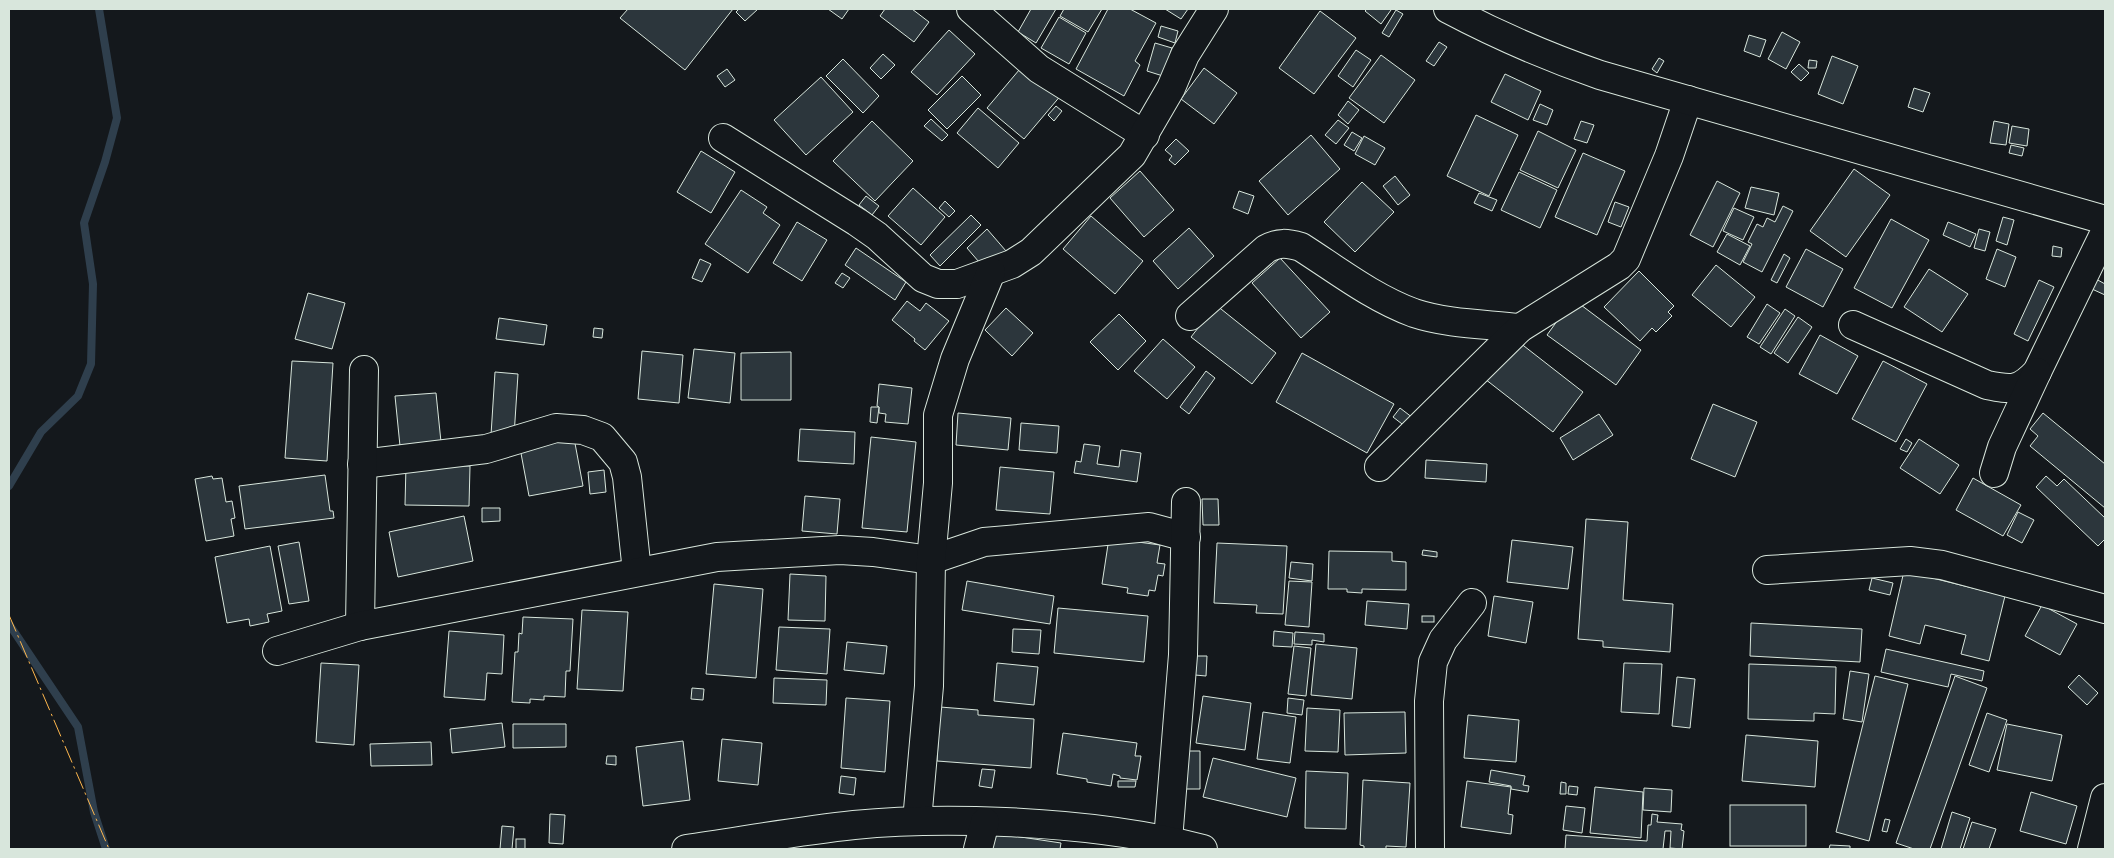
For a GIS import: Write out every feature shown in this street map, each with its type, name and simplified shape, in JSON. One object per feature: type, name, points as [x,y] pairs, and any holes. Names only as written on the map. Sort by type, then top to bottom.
[{"type":"street","points":[[971,9],[1039,69],[1145,135]]},
{"type":"street","points":[[723,138],[877,236],[924,278],[938,284],[957,284],[1012,264],[1031,252],[1132,155],[1171,88],[1186,55],[1214,9]]},
{"type":"street","points":[[1448,9],[1500,36],[1600,75],[2105,220]]},
{"type":"street","points":[[1379,467],[1520,328],[1619,266],[1626,259],[1669,156],[1688,100]]},
{"type":"street","points":[[1994,473],[2002,447],[2105,232]]},
{"type":"street","points":[[1190,316],[1266,249],[1276,244],[1288,243],[1301,247],[1388,302],[1415,313],[1447,320],[1520,328]]},
{"type":"street","points":[[917,820],[929,686],[932,560],[938,483],[938,415],[954,358],[991,272]]},
{"type":"street","points":[[1853,325],[1987,385],[2008,390],[2026,384],[2037,372]]},
{"type":"street","points":[[360,626],[364,370]]},
{"type":"street","points":[[362,464],[486,449],[556,428],[583,430],[602,437],[623,462],[627,478],[636,572]]},
{"type":"street","points":[[1168,840],[1183,654],[1186,502]]},
{"type":"street","points":[[277,650],[360,626],[718,556],[812,552],[872,552],[932,560],[984,542],[1149,527],[1186,537]]},
{"type":"street","points":[[1767,570],[1910,561],[1942,565],[2105,609]]},
{"type":"street","points":[[1430,849],[1429,701],[1433,662],[1443,640],[1472,603]]},
{"type":"street","points":[[2092,849],[2105,798]]},
{"type":"street","points":[[686,849],[854,825],[917,820],[1064,825],[1120,831],[1203,849]]},
{"type":"street","points":[[978,849],[985,822]]},
{"type":"building","points":[[628,9],[733,9],[685,70],[620,18]]},
{"type":"building","points":[[739,9],[758,9],[745,21],[736,12]]},
{"type":"building","points":[[828,9],[849,9],[842,19]]},
{"type":"building","points":[[885,9],[912,9],[929,22],[914,42],[880,16]]},
{"type":"building","points":[[1031,9],[1056,9],[1036,43],[1018,32]]},
{"type":"building","points":[[1064,9],[1102,9],[1088,32],[1060,16]]},
{"type":"building","points":[[1108,9],[1130,9],[1156,23],[1135,61],[1140,65],[1124,96],[1076,69]]},
{"type":"building","points":[[1165,9],[1188,9],[1181,19]]},
{"type":"building","points":[[1367,9],[1391,10],[1381,24],[1365,11]]},
{"type":"building","points":[[1396,10],[1403,14],[1389,37],[1382,33]]},
{"type":"building","points":[[1320,11],[1356,38],[1314,94],[1279,68]]},
{"type":"building","points":[[1059,17],[1086,33],[1069,64],[1041,48]]},
{"type":"building","points":[[1161,26],[1178,31],[1175,43],[1158,37]]},
{"type":"building","points":[[949,30],[975,54],[937,95],[911,72]]},
{"type":"building","points":[[1782,32],[1800,42],[1786,69],[1768,59]]},
{"type":"building","points":[[1749,35],[1766,40],[1760,57],[1744,51]]},
{"type":"building","points":[[1439,42],[1447,47],[1434,66],[1426,61]]},
{"type":"building","points":[[1155,43],[1172,48],[1163,76],[1147,71]]},
{"type":"building","points":[[1356,50],[1371,60],[1353,87],[1338,76]]},
{"type":"building","points":[[883,54],[895,65],[881,79],[870,68]]},
{"type":"building","points":[[1381,55],[1415,80],[1384,123],[1349,98]]},
{"type":"building","points":[[1832,56],[1858,66],[1843,104],[1818,94]]},
{"type":"building","points":[[1659,58],[1664,61],[1657,73],[1652,69]]},
{"type":"building","points":[[843,59],[879,96],[863,113],[826,76]]},
{"type":"building","points":[[1809,60],[1817,61],[1816,68],[1808,68]]},
{"type":"building","points":[[1025,63],[1062,94],[1024,139],[987,108]]},
{"type":"building","points":[[1799,64],[1809,73],[1801,81],[1791,72]]},
{"type":"building","points":[[1204,68],[1237,93],[1214,124],[1181,99]]},
{"type":"building","points":[[727,69],[735,80],[725,87],[717,76]]},
{"type":"building","points":[[1505,74],[1541,91],[1528,120],[1491,102]]},
{"type":"building","points":[[962,76],[981,95],[947,129],[928,110]]},
{"type":"building","points":[[821,77],[853,112],[806,155],[774,120]]},
{"type":"building","points":[[1914,88],[1930,93],[1923,112],[1908,107]]},
{"type":"building","points":[[1348,101],[1359,110],[1348,124],[1338,115]]},
{"type":"building","points":[[1540,104],[1553,110],[1547,125],[1533,120]]},
{"type":"building","points":[[1056,106],[1062,111],[1054,121],[1048,115]]},
{"type":"building","points":[[978,108],[1019,143],[998,168],[957,133]]},
{"type":"building","points":[[1476,115],[1518,135],[1489,196],[1447,176]]},
{"type":"building","points":[[931,119],[948,135],[942,141],[924,126]]},
{"type":"building","points":[[1338,120],[1349,128],[1336,144],[1325,135]]},
{"type":"building","points":[[872,121],[913,161],[875,201],[833,161]]},
{"type":"building","points":[[1581,121],[1594,125],[1587,143],[1574,139]]},
{"type":"building","points":[[1994,121],[2009,124],[2006,145],[1990,143]]},
{"type":"building","points":[[2012,126],[2029,129],[2027,146],[2009,143]]},
{"type":"building","points":[[1538,131],[1576,150],[1558,188],[1520,170]]},
{"type":"building","points":[[1352,132],[1362,138],[1354,151],[1344,145]]},
{"type":"building","points":[[1311,135],[1340,169],[1288,215],[1259,181]]},
{"type":"building","points":[[1364,136],[1385,148],[1375,165],[1355,154]]},
{"type":"building","points":[[1176,139],[1189,151],[1175,165],[1169,160],[1172,156],[1165,150]]},
{"type":"building","points":[[2011,145],[2024,148],[2022,156],[2009,153]]},
{"type":"building","points":[[701,151],[735,172],[711,213],[677,192]]},
{"type":"building","points":[[1583,153],[1625,171],[1597,235],[1555,217]]},
{"type":"building","points":[[1854,169],[1890,195],[1846,257],[1810,231]]},
{"type":"building","points":[[1140,171],[1174,210],[1144,237],[1110,198]]},
{"type":"building","points":[[1519,172],[1557,190],[1540,228],[1501,210]]},
{"type":"building","points":[[1395,176],[1410,195],[1398,205],[1383,186]]},
{"type":"building","points":[[1717,181],[1740,193],[1713,247],[1690,235]]},
{"type":"building","points":[[1362,182],[1394,212],[1355,252],[1324,222]]},
{"type":"building","points":[[1751,187],[1779,193],[1774,215],[1745,208]]},
{"type":"building","points":[[913,188],[945,217],[921,245],[888,216]]},
{"type":"building","points":[[741,190],[767,207],[763,213],[780,225],[748,273],[705,244]]},
{"type":"building","points":[[1239,191],[1254,196],[1248,214],[1233,208]]},
{"type":"building","points":[[1479,193],[1497,200],[1492,211],[1474,203]]},
{"type":"building","points":[[866,196],[879,206],[872,215],[859,205]]},
{"type":"building","points":[[945,201],[955,211],[949,217],[939,208]]},
{"type":"building","points":[[1615,202],[1629,207],[1621,227],[1608,222]]},
{"type":"building","points":[[1783,206],[1793,211],[1762,272],[1743,262],[1752,244],[1748,242],[1757,224],[1763,227],[1767,218],[1775,222]]},
{"type":"building","points":[[1734,208],[1754,217],[1743,240],[1723,231]]},
{"type":"building","points":[[971,215],[981,225],[940,266],[930,255]]},
{"type":"building","points":[[1091,216],[1143,261],[1115,294],[1063,249]]},
{"type":"building","points":[[2003,217],[2014,220],[2007,245],[1996,241]]},
{"type":"building","points":[[1891,219],[1929,240],[1892,308],[1854,288]]},
{"type":"building","points":[[797,222],[827,240],[802,281],[773,263]]},
{"type":"building","points":[[1948,222],[1976,234],[1970,247],[1943,235]]},
{"type":"building","points":[[1189,228],[1214,256],[1178,289],[1153,261]]},
{"type":"building","points":[[987,229],[1006,251],[985,269],[967,248]]},
{"type":"building","points":[[1979,229],[1990,232],[1985,251],[1974,248]]},
{"type":"building","points":[[1727,234],[1750,246],[1740,265],[1717,252]]},
{"type":"building","points":[[2053,246],[2062,248],[2061,257],[2052,256]]},
{"type":"building","points":[[856,248],[906,282],[895,300],[845,265]]},
{"type":"building","points":[[1806,249],[1843,269],[1823,307],[1786,287]]},
{"type":"building","points":[[1997,249],[2016,257],[2005,287],[1986,279]]},
{"type":"building","points":[[1784,254],[1790,258],[1777,283],[1771,280]]},
{"type":"building","points":[[1280,258],[1330,312],[1301,338],[1252,283]]},
{"type":"building","points":[[700,259],[711,264],[702,282],[692,278]]},
{"type":"building","points":[[1716,265],[1755,297],[1731,327],[1692,295]]},
{"type":"building","points":[[1929,269],[1968,294],[1942,332],[1904,307]]},
{"type":"building","points":[[1639,271],[1674,306],[1668,312],[1672,316],[1656,332],[1652,328],[1640,341],[1604,307]]},
{"type":"building","points":[[842,273],[850,278],[843,288],[835,283]]},
{"type":"building","points":[[2096,279],[2105,284],[2105,295],[2092,289]]},
{"type":"building","points":[[2039,280],[2054,287],[2028,341],[2014,334]]},
{"type":"building","points":[[308,293],[345,303],[332,349],[295,339]]},
{"type":"building","points":[[1573,299],[1641,350],[1616,385],[1547,335]]},
{"type":"building","points":[[907,301],[920,311],[926,303],[949,321],[925,350],[892,320]]},
{"type":"building","points":[[1767,304],[1780,313],[1759,344],[1747,337]]},
{"type":"building","points":[[1216,305],[1276,353],[1252,384],[1191,337]]},
{"type":"building","points":[[1006,308],[1033,333],[1012,356],[985,330]]},
{"type":"building","points":[[1785,309],[1795,316],[1771,354],[1760,347]]},
{"type":"building","points":[[1119,314],[1146,341],[1118,370],[1090,342]]},
{"type":"building","points":[[1798,317],[1812,327],[1788,363],[1774,353]]},
{"type":"building","points":[[499,318],[547,325],[544,345],[496,339]]},
{"type":"building","points":[[594,328],[603,329],[602,338],[593,337]]},
{"type":"building","points":[[1820,335],[1858,356],[1837,394],[1799,374]]},
{"type":"building","points":[[1163,339],[1195,367],[1167,399],[1134,371]]},
{"type":"building","points":[[1515,339],[1583,392],[1553,432],[1485,379]]},
{"type":"building","points":[[694,349],[735,353],[730,403],[688,398]]},
{"type":"building","points":[[642,351],[683,355],[679,403],[638,399]]},
{"type":"building","points":[[791,352],[791,400],[741,400],[741,353]]},
{"type":"building","points":[[1302,353],[1394,404],[1367,453],[1276,402]]},
{"type":"building","points":[[292,361],[333,363],[327,461],[285,458]]},
{"type":"building","points":[[1883,361],[1927,384],[1896,442],[1852,419]]},
{"type":"building","points":[[1206,371],[1215,378],[1189,414],[1180,407]]},
{"type":"building","points":[[495,372],[518,374],[514,436],[491,435]]},
{"type":"building","points":[[879,384],[912,388],[908,424],[885,422],[886,414],[879,413],[879,407],[877,406]]},
{"type":"building","points":[[436,393],[441,442],[400,446],[395,396]]},
{"type":"building","points":[[1713,404],[1757,422],[1735,477],[1691,459]]},
{"type":"building","points":[[871,407],[879,407],[877,423],[870,422]]},
{"type":"building","points":[[1400,408],[1413,418],[1406,427],[1393,417]]},
{"type":"building","points":[[958,413],[1011,418],[1008,450],[956,445]]},
{"type":"building","points":[[2043,413],[2105,464],[2105,508],[2030,446],[2038,436],[2030,429]]},
{"type":"building","points":[[1599,414],[1613,435],[1573,460],[1560,438]]},
{"type":"building","points":[[1021,423],[1059,426],[1057,453],[1019,450]]},
{"type":"building","points":[[800,429],[855,432],[854,464],[798,461]]},
{"type":"building","points":[[871,437],[916,442],[907,532],[862,528]]},
{"type":"building","points":[[574,438],[583,486],[529,496],[520,448]]},
{"type":"building","points":[[1906,439],[1912,443],[1907,452],[1900,449]]},
{"type":"building","points":[[1919,439],[1959,465],[1940,494],[1900,468]]},
{"type":"building","points":[[1084,444],[1100,446],[1097,464],[1119,467],[1121,450],[1141,453],[1137,482],[1074,473],[1076,461],[1081,462]]},
{"type":"building","points":[[1426,460],[1487,464],[1486,482],[1425,478]]},
{"type":"building","points":[[406,465],[470,466],[469,506],[405,505]]},
{"type":"building","points":[[1000,467],[1054,472],[1050,514],[996,510]]},
{"type":"building","points":[[604,470],[606,492],[590,494],[588,472]]},
{"type":"building","points":[[325,475],[330,511],[333,511],[334,518],[245,529],[239,486]]},
{"type":"building","points":[[212,476],[213,479],[222,478],[226,502],[232,501],[235,518],[231,519],[234,536],[206,541],[195,479]]},
{"type":"building","points":[[2046,476],[2057,486],[2064,479],[2105,518],[2105,539],[2098,546],[2036,487]]},
{"type":"building","points":[[1973,478],[2021,505],[2003,536],[1956,510]]},
{"type":"building","points":[[805,496],[840,499],[837,534],[802,531]]},
{"type":"building","points":[[1202,499],[1218,499],[1219,525],[1203,525]]},
{"type":"building","points":[[482,508],[500,508],[500,521],[482,522]]},
{"type":"building","points":[[2018,512],[2034,520],[2022,543],[2007,535]]},
{"type":"building","points":[[464,516],[473,561],[398,577],[389,532]]},
{"type":"building","points":[[1586,519],[1628,522],[1623,600],[1673,604],[1670,652],[1603,647],[1603,641],[1578,639]]},
{"type":"building","points":[[1109,538],[1160,545],[1157,563],[1165,564],[1163,576],[1158,575],[1155,591],[1149,590],[1148,596],[1127,593],[1128,588],[1102,584]]},
{"type":"building","points":[[1512,540],[1573,547],[1568,589],[1507,582]]},
{"type":"building","points":[[299,542],[309,601],[289,604],[278,546]]},
{"type":"building","points":[[1217,543],[1287,546],[1283,614],[1256,613],[1257,605],[1214,603]]},
{"type":"building","points":[[270,546],[282,611],[267,614],[269,622],[250,626],[249,619],[227,623],[215,557]]},
{"type":"building","points":[[1423,550],[1437,552],[1437,557],[1422,555]]},
{"type":"building","points":[[1329,551],[1392,552],[1392,561],[1406,562],[1406,590],[1362,589],[1362,593],[1347,592],[1347,589],[1328,589]]},
{"type":"building","points":[[1291,562],[1313,564],[1312,581],[1289,578]]},
{"type":"building","points":[[1904,571],[2005,596],[1989,661],[1961,654],[1966,635],[1925,625],[1920,644],[1889,636]]},
{"type":"building","points":[[790,574],[826,576],[825,621],[788,620]]},
{"type":"building","points":[[1872,578],[1893,583],[1890,595],[1869,590]]},
{"type":"building","points":[[967,581],[1054,596],[1050,624],[962,610]]},
{"type":"building","points":[[1289,581],[1312,582],[1309,627],[1285,625]]},
{"type":"building","points":[[714,584],[763,589],[756,678],[706,674]]},
{"type":"building","points":[[1494,596],[1533,602],[1526,643],[1488,636]]},
{"type":"building","points":[[1367,601],[1409,604],[1407,629],[1365,625]]},
{"type":"building","points":[[2042,605],[2077,624],[2060,655],[2025,636]]},
{"type":"building","points":[[1058,608],[1148,616],[1144,662],[1054,653]]},
{"type":"building","points":[[582,610],[628,612],[623,691],[577,689]]},
{"type":"building","points":[[1422,616],[1434,616],[1434,622],[1422,622]]},
{"type":"building","points":[[523,617],[573,619],[570,671],[566,671],[565,697],[544,696],[544,700],[530,699],[530,703],[512,702],[515,652],[518,652],[519,633],[522,634]]},
{"type":"building","points":[[1751,623],[1862,629],[1860,662],[1750,656]]},
{"type":"building","points":[[779,627],[830,629],[827,674],[776,670]]},
{"type":"building","points":[[1013,629],[1041,630],[1039,654],[1012,652]]},
{"type":"building","points":[[449,631],[504,635],[502,674],[487,673],[485,700],[444,697]]},
{"type":"building","points":[[1274,631],[1293,633],[1292,647],[1273,646]]},
{"type":"building","points":[[1295,632],[1324,634],[1324,642],[1312,640],[1312,645],[1294,644]]},
{"type":"building","points":[[847,642],[887,646],[884,674],[844,670]]},
{"type":"building","points":[[1316,644],[1357,648],[1352,699],[1311,695]]},
{"type":"building","points":[[1294,646],[1311,648],[1306,696],[1288,694]]},
{"type":"building","points":[[1886,649],[1984,671],[1982,681],[1951,674],[1948,687],[1881,672]]},
{"type":"building","points":[[1196,656],[1207,656],[1206,676],[1195,675]]},
{"type":"building","points":[[321,663],[359,665],[354,745],[316,742]]},
{"type":"building","points":[[997,663],[1038,667],[1034,705],[994,701]]},
{"type":"building","points":[[1624,663],[1662,664],[1659,714],[1621,712]]},
{"type":"building","points":[[1749,664],[1836,667],[1835,714],[1814,713],[1814,721],[1748,719]]},
{"type":"building","points":[[1850,671],[1869,674],[1862,722],[1843,719]]},
{"type":"building","points":[[2079,675],[2098,693],[2087,705],[2068,687]]},
{"type":"building","points":[[1875,676],[1908,684],[1869,841],[1836,832]]},
{"type":"building","points":[[1955,676],[1987,688],[1930,849],[1914,849],[1896,843]]},
{"type":"building","points":[[1677,677],[1695,679],[1690,728],[1672,726]]},
{"type":"building","points":[[774,678],[827,680],[826,705],[773,703]]},
{"type":"building","points":[[692,688],[704,689],[703,700],[691,699]]},
{"type":"building","points":[[1203,696],[1251,703],[1245,750],[1196,743]]},
{"type":"building","points":[[846,698],[890,701],[885,772],[841,768]]},
{"type":"building","points":[[1288,698],[1304,700],[1302,715],[1287,713]]},
{"type":"building","points":[[940,707],[978,710],[978,715],[1034,719],[1031,768],[937,761]]},
{"type":"building","points":[[1307,708],[1340,710],[1338,752],[1305,751]]},
{"type":"building","points":[[1263,712],[1296,717],[1290,763],[1257,759]]},
{"type":"building","points":[[1405,712],[1406,753],[1345,755],[1344,713]]},
{"type":"building","points":[[1987,713],[2007,720],[1989,772],[1969,765]]},
{"type":"building","points":[[1468,715],[1519,720],[1516,762],[1464,758]]},
{"type":"building","points":[[502,723],[505,747],[452,753],[450,729]]},
{"type":"building","points":[[513,724],[566,724],[566,747],[513,748]]},
{"type":"building","points":[[2007,724],[2062,735],[2052,781],[1997,770]]},
{"type":"building","points":[[1063,733],[1137,743],[1135,756],[1141,756],[1137,780],[1120,778],[1120,776],[1113,774],[1111,786],[1087,782],[1087,779],[1057,774]]},
{"type":"building","points":[[1746,735],[1818,741],[1815,787],[1742,781]]},
{"type":"building","points":[[722,739],[762,743],[758,785],[718,781]]},
{"type":"building","points":[[683,741],[690,800],[643,806],[636,747]]},
{"type":"building","points":[[431,742],[432,765],[371,766],[370,744]]},
{"type":"building","points":[[1186,751],[1200,751],[1200,789],[1185,789]]},
{"type":"building","points":[[607,756],[616,756],[616,765],[606,764]]},
{"type":"building","points":[[1213,758],[1296,778],[1287,817],[1203,797]]},
{"type":"building","points":[[982,769],[995,770],[992,788],[979,786]]},
{"type":"building","points":[[1491,770],[1525,776],[1523,785],[1529,786],[1528,792],[1511,789],[1511,786],[1489,782]]},
{"type":"building","points":[[1306,771],[1348,773],[1346,829],[1305,828]]},
{"type":"building","points":[[841,776],[856,778],[854,795],[839,793]]},
{"type":"building","points":[[1363,780],[1410,783],[1406,847],[1386,846],[1386,849],[1364,849],[1364,846],[1360,845]]},
{"type":"building","points":[[1118,781],[1136,781],[1135,787],[1118,787]]},
{"type":"building","points":[[1467,781],[1511,787],[1508,814],[1513,815],[1511,834],[1461,827]]},
{"type":"building","points":[[1561,782],[1566,783],[1566,794],[1560,794]]},
{"type":"building","points":[[1569,786],[1578,787],[1577,795],[1568,794]]},
{"type":"building","points":[[1595,787],[1643,792],[1641,838],[1590,833]]},
{"type":"building","points":[[1644,788],[1672,790],[1671,812],[1643,810]]},
{"type":"building","points":[[2031,792],[2077,806],[2066,844],[2020,831]]},
{"type":"building","points":[[1730,805],[1806,805],[1806,846],[1730,846]]},
{"type":"building","points":[[1566,806],[1585,808],[1582,833],[1563,830]]},
{"type":"building","points":[[1952,812],[1970,818],[1960,849],[1941,849]]},
{"type":"building","points":[[550,814],[565,815],[563,844],[549,843]]},
{"type":"building","points":[[1652,814],[1658,815],[1657,822],[1682,824],[1681,830],[1684,831],[1682,849],[1670,848],[1671,831],[1665,831],[1663,849],[1565,849],[1566,835],[1647,841],[1648,825],[1651,825]]},
{"type":"building","points":[[1885,819],[1890,820],[1887,832],[1882,831]]},
{"type":"building","points":[[1972,822],[1996,829],[1989,849],[1963,849]]},
{"type":"building","points":[[502,826],[514,827],[512,849],[500,849]]},
{"type":"building","points":[[994,833],[1061,843],[1060,849],[991,849]]},
{"type":"building","points":[[516,839],[525,839],[525,849],[516,849]]},
{"type":"building","points":[[1830,845],[1850,846],[1850,849],[1829,849]]},
{"type":"waterway","points":[[9,486],[41,432],[78,396],[91,364],[93,284],[84,223],[105,162],[117,118],[99,9]]},
{"type":"waterway","points":[[9,624],[78,727],[94,812],[106,849]]},
{"type":"power","points":[[9,615],[109,849]]}]
